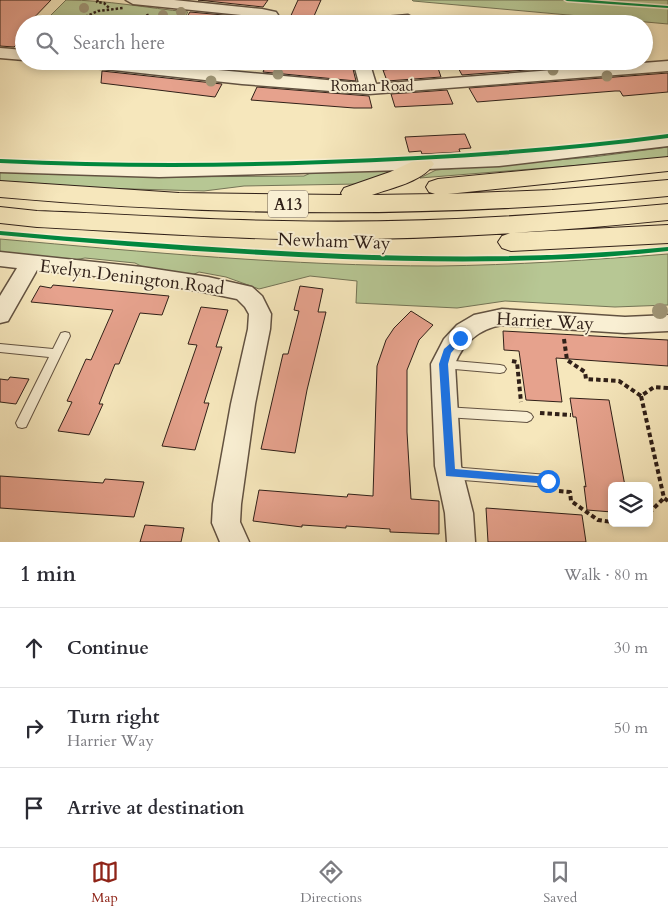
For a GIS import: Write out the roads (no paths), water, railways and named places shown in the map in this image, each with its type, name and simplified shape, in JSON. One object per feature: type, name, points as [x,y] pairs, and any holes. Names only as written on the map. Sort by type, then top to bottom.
[{"type":"highway","name":"A13","points":[[354,193],[400,177],[422,164]]},
{"type":"highway","name":"A13","points":[[257,204],[354,193],[410,190],[668,164]]},
{"type":"highway","name":"Newham Way","points":[[0,189],[123,199],[257,204],[427,202],[576,197],[668,188]]},
{"type":"highway","name":"Newham Way","points":[[0,215],[37,219],[283,230],[390,229],[589,220],[668,212]]},
{"type":"highway","points":[[283,230],[435,242],[563,241],[668,234]]},
{"type":"street","points":[[130,4],[271,15]]},
{"type":"street","points":[[0,53],[15,55]]},
{"type":"street","name":"Roman Road","points":[[653,67],[668,66]]},
{"type":"street","name":"Roman Road","points":[[159,70],[369,89],[616,70]]},
{"type":"street","points":[[242,79],[246,70]]},
{"type":"street","points":[[364,70],[369,89]]},
{"type":"street","points":[[0,166],[158,171],[422,164],[499,161],[668,141]]},
{"type":"street","name":"Evelyn Denington Road","points":[[0,259],[142,274],[216,286],[244,293],[254,302],[260,314],[258,329],[243,404],[227,504],[226,523],[235,542]]},
{"type":"street","points":[[0,315],[30,263]]},
{"type":"street","name":"Harrier Way","points":[[443,364],[447,351],[473,324],[481,320],[502,317],[625,325],[668,323]]},
{"type":"street","points":[[443,364],[444,412],[450,473],[459,513],[461,542]]},
{"type":"lane","points":[[22,423],[65,336]]},
{"type":"lane","points":[[0,348],[56,354]]},
{"type":"lane","points":[[443,364],[496,368]]},
{"type":"lane","points":[[444,412],[527,413]]},
{"type":"lane","points":[[450,473],[546,481]]}]
